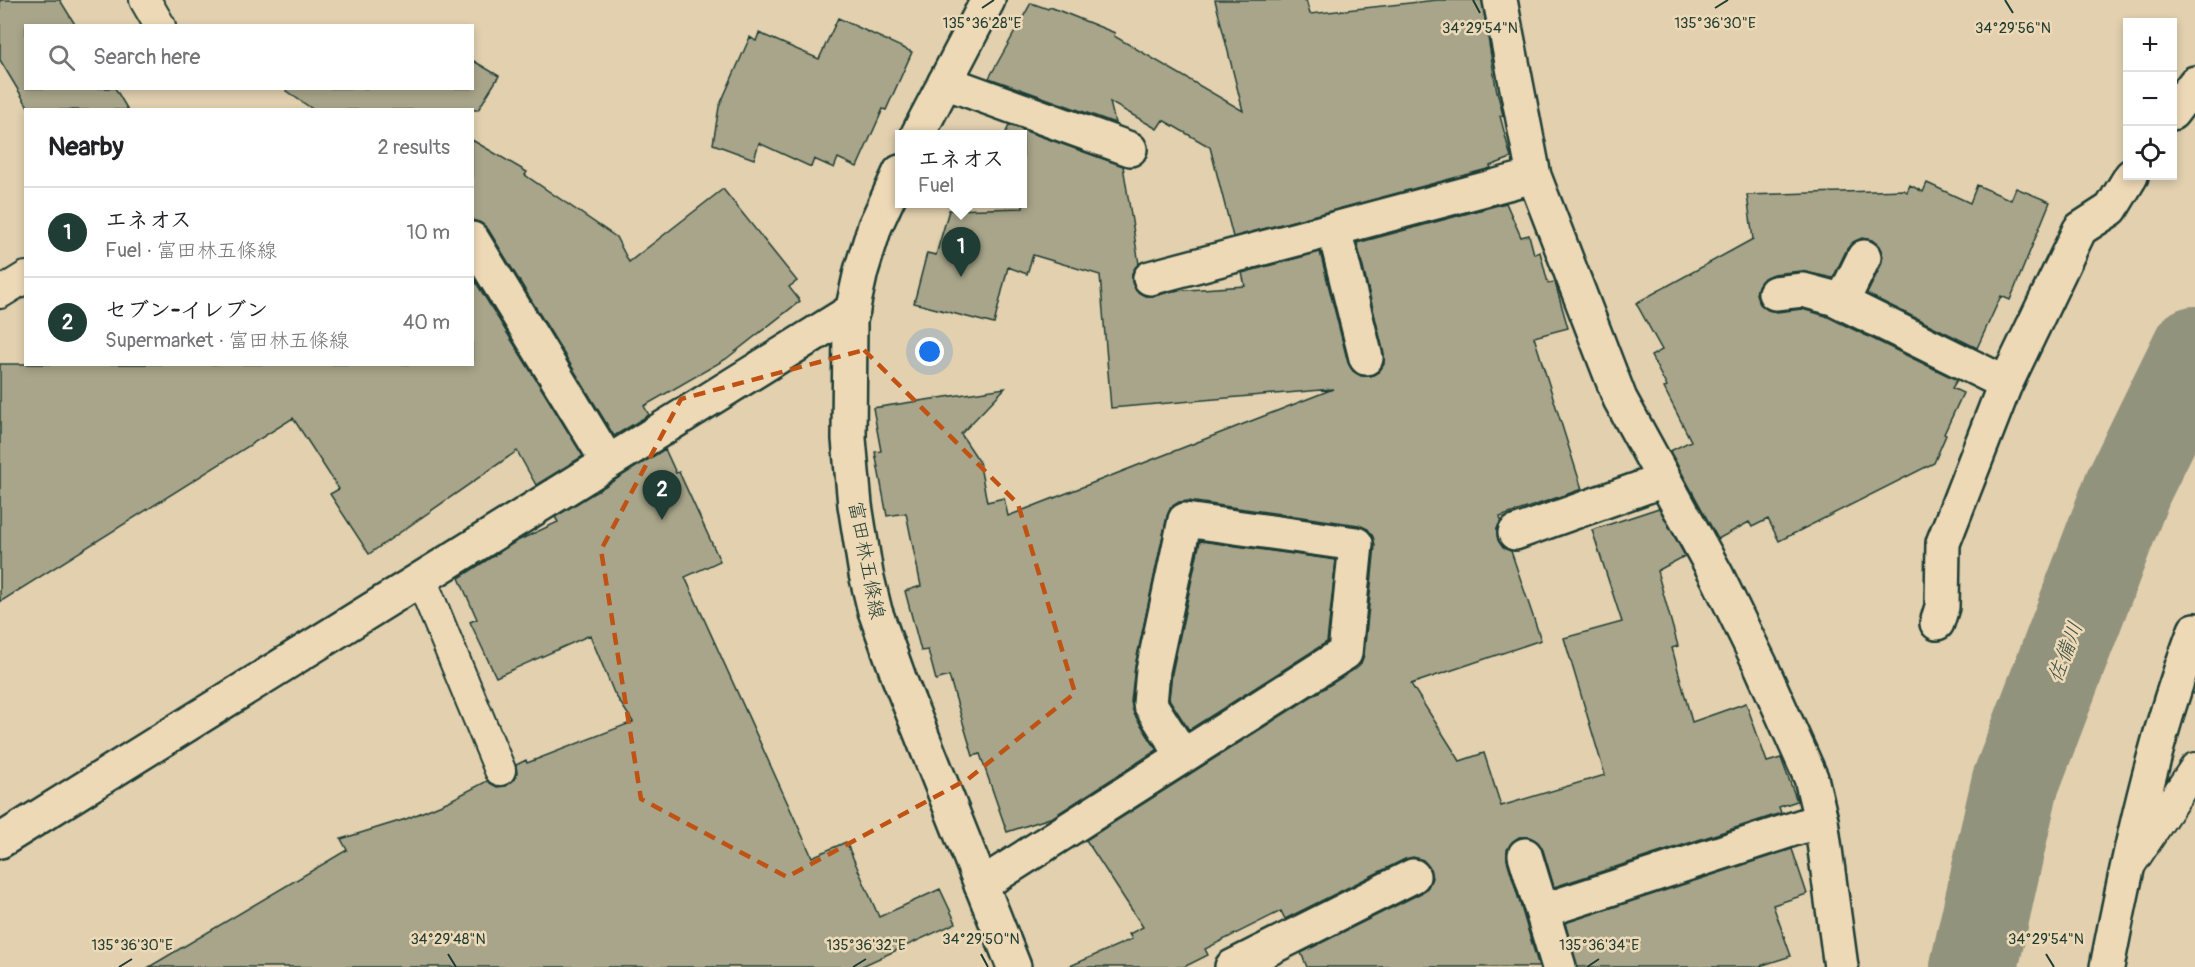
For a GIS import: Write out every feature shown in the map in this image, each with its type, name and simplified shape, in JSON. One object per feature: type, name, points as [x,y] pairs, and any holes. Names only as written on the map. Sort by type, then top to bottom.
[{"type":"street","points":[[921,130],[988,0]]},
{"type":"street","points":[[1500,0],[1534,176],[1620,399],[1717,576],[1766,676],[1811,778],[1821,820],[1841,967]]},
{"type":"street","points":[[945,82],[1130,149]]},
{"type":"street","points":[[2177,106],[2195,83]]},
{"type":"street","points":[[1150,278],[1534,176]]},
{"type":"street","points":[[1937,622],[1942,607],[1943,543],[2006,383],[2080,229],[2111,209],[2129,180]]},
{"type":"street","name":"富田林五條線","points":[[895,183],[875,226],[861,271],[850,321],[849,440],[855,505],[866,574],[875,611],[899,678],[1014,967]]},
{"type":"street","points":[[1334,230],[1366,358]]},
{"type":"street","points":[[474,242],[608,462]]},
{"type":"street","points":[[1842,302],[1864,257]]},
{"type":"street","points":[[1774,293],[1803,290],[1842,302],[2006,383]]},
{"type":"street","points":[[0,841],[854,310]]},
{"type":"street","points":[[1515,532],[1664,480]]},
{"type":"street","points":[[981,885],[1345,653],[1356,544],[1185,520],[1153,670],[1150,704],[1183,756]]},
{"type":"street","points":[[2107,967],[2150,775],[2181,668],[2195,630]]},
{"type":"street","points":[[1542,911],[1821,820]]},
{"type":"street","points":[[1525,855],[1558,967]]},
{"type":"street","points":[[1232,967],[1413,876]]},
{"type":"lane","points":[[144,0],[159,24]]},
{"type":"lane","points":[[0,293],[24,278]]},
{"type":"lane","points":[[421,579],[500,770]]},
{"type":"lane","points":[[2128,867],[2195,768]]},
{"type":"highlighted area","points":[[864,350],[1018,504],[1075,693],[968,779],[787,877],[641,799],[601,550],[681,399]]},
{"type":"building","points":[[0,0],[60,0],[75,24],[24,24],[24,90],[116,90],[127,108],[29,108],[0,60]]},
{"type":"building","points":[[1215,0],[1306,0],[1310,14],[1437,0],[1482,0],[1496,87],[1503,115],[1500,116],[1511,158],[1490,166],[1491,168],[1233,237],[1210,147],[1163,120],[1157,129],[1110,102],[1115,123],[989,78],[1031,3],[1048,9],[1050,7],[1115,33],[1114,36],[1243,111]]},
{"type":"building","points":[[838,18],[912,52],[857,167],[838,158],[834,168],[814,159],[811,167],[759,143],[754,159],[713,144],[719,107],[750,37],[756,41],[759,33],[819,59]]},
{"type":"building","points":[[474,61],[499,76],[478,110],[474,108],[311,108],[286,91],[474,90]]},
{"type":"building","points":[[1009,125],[1023,130],[1007,130]]},
{"type":"building","points":[[1027,131],[1123,166],[1139,264],[1132,273],[1132,282],[1136,291],[1145,296],[1155,296],[1173,291],[1245,286],[1242,273],[1320,252],[1348,363],[1353,371],[1361,376],[1371,376],[1379,372],[1384,364],[1384,354],[1357,243],[1506,203],[1521,237],[1529,235],[1534,254],[1540,252],[1548,283],[1555,282],[1568,328],[1534,337],[1582,489],[1500,517],[1501,521],[1497,529],[1498,540],[1503,548],[1511,551],[1541,640],[1411,684],[1460,761],[1484,753],[1501,806],[1605,775],[1564,638],[1622,622],[1592,530],[1659,508],[1685,556],[1657,571],[1678,646],[1672,648],[1692,722],[1746,703],[1767,762],[1781,758],[1797,801],[1779,807],[1781,813],[1554,887],[1543,850],[1538,842],[1529,837],[1519,837],[1507,850],[1507,860],[1539,967],[1307,967],[1301,953],[1421,893],[1428,887],[1432,878],[1430,868],[1423,860],[1413,857],[1285,919],[1281,911],[1205,949],[1208,955],[1184,967],[1068,967],[1132,939],[1129,934],[1143,927],[1086,840],[1361,663],[1364,655],[1375,545],[1368,529],[1359,525],[1188,501],[1179,502],[1171,507],[1167,516],[1135,666],[1131,702],[1134,714],[1157,750],[1053,817],[1007,832],[980,754],[973,756],[949,676],[936,680],[928,650],[921,651],[905,591],[921,586],[906,513],[887,516],[875,452],[881,451],[873,408],[1005,388],[961,434],[979,461],[987,502],[1004,498],[1008,516],[1333,389],[1111,408],[1100,275],[1033,255],[1027,274],[1008,267],[994,324],[914,303],[927,253],[936,255],[949,210],[1027,208]]},
{"type":"building","points":[[474,141],[527,172],[525,175],[616,237],[629,262],[723,189],[797,281],[789,287],[800,301],[726,359],[644,406],[649,415],[614,436],[488,229],[474,221]]},
{"type":"building","points":[[1927,183],[1970,203],[1977,185],[2011,200],[2016,188],[2050,202],[2010,300],[2001,296],[1977,348],[1867,294],[1883,256],[1879,246],[1872,240],[1862,238],[1853,242],[1847,249],[1833,278],[1801,271],[1773,274],[1764,278],[1756,294],[1760,304],[1768,310],[1777,312],[1802,309],[1826,316],[1957,380],[1952,388],[1963,393],[1944,434],[1946,435],[1934,463],[1779,541],[1768,519],[1752,527],[1749,522],[1718,539],[1670,451],[1691,441],[1664,388],[1667,387],[1651,356],[1662,350],[1636,303],[1753,239],[1747,195],[1904,190],[1907,192],[1910,185],[1923,192]]},
{"type":"building","points":[[474,279],[583,456],[536,485],[517,451],[369,554],[330,494],[339,489],[293,418],[0,602],[0,364],[24,364],[24,366],[474,366]]},
{"type":"building","points":[[665,449],[676,473],[679,472],[720,561],[685,577],[812,857],[846,842],[879,917],[940,889],[956,923],[860,967],[149,967],[347,850],[341,839],[406,819],[449,801],[487,781],[497,787],[506,786],[514,780],[517,773],[516,765],[526,760],[527,763],[633,722],[614,693],[590,635],[496,677],[470,622],[477,619],[459,578],[515,542],[558,522],[555,517]]},
{"type":"building","points":[[1200,541],[1336,560],[1327,642],[1189,730],[1169,699],[1172,673]]},
{"type":"building","points":[[1792,849],[1807,894],[1773,905],[1791,956],[1757,967],[1577,967],[1565,923]]},
{"type":"waterway","name":"佐備川","points":[[1974,967],[2015,784],[2128,487],[2195,350]]},
{"type":"place","name":"エネオス","points":[[961,277]]},
{"type":"place","name":"セブン-イレブン","points":[[662,520]]}]
